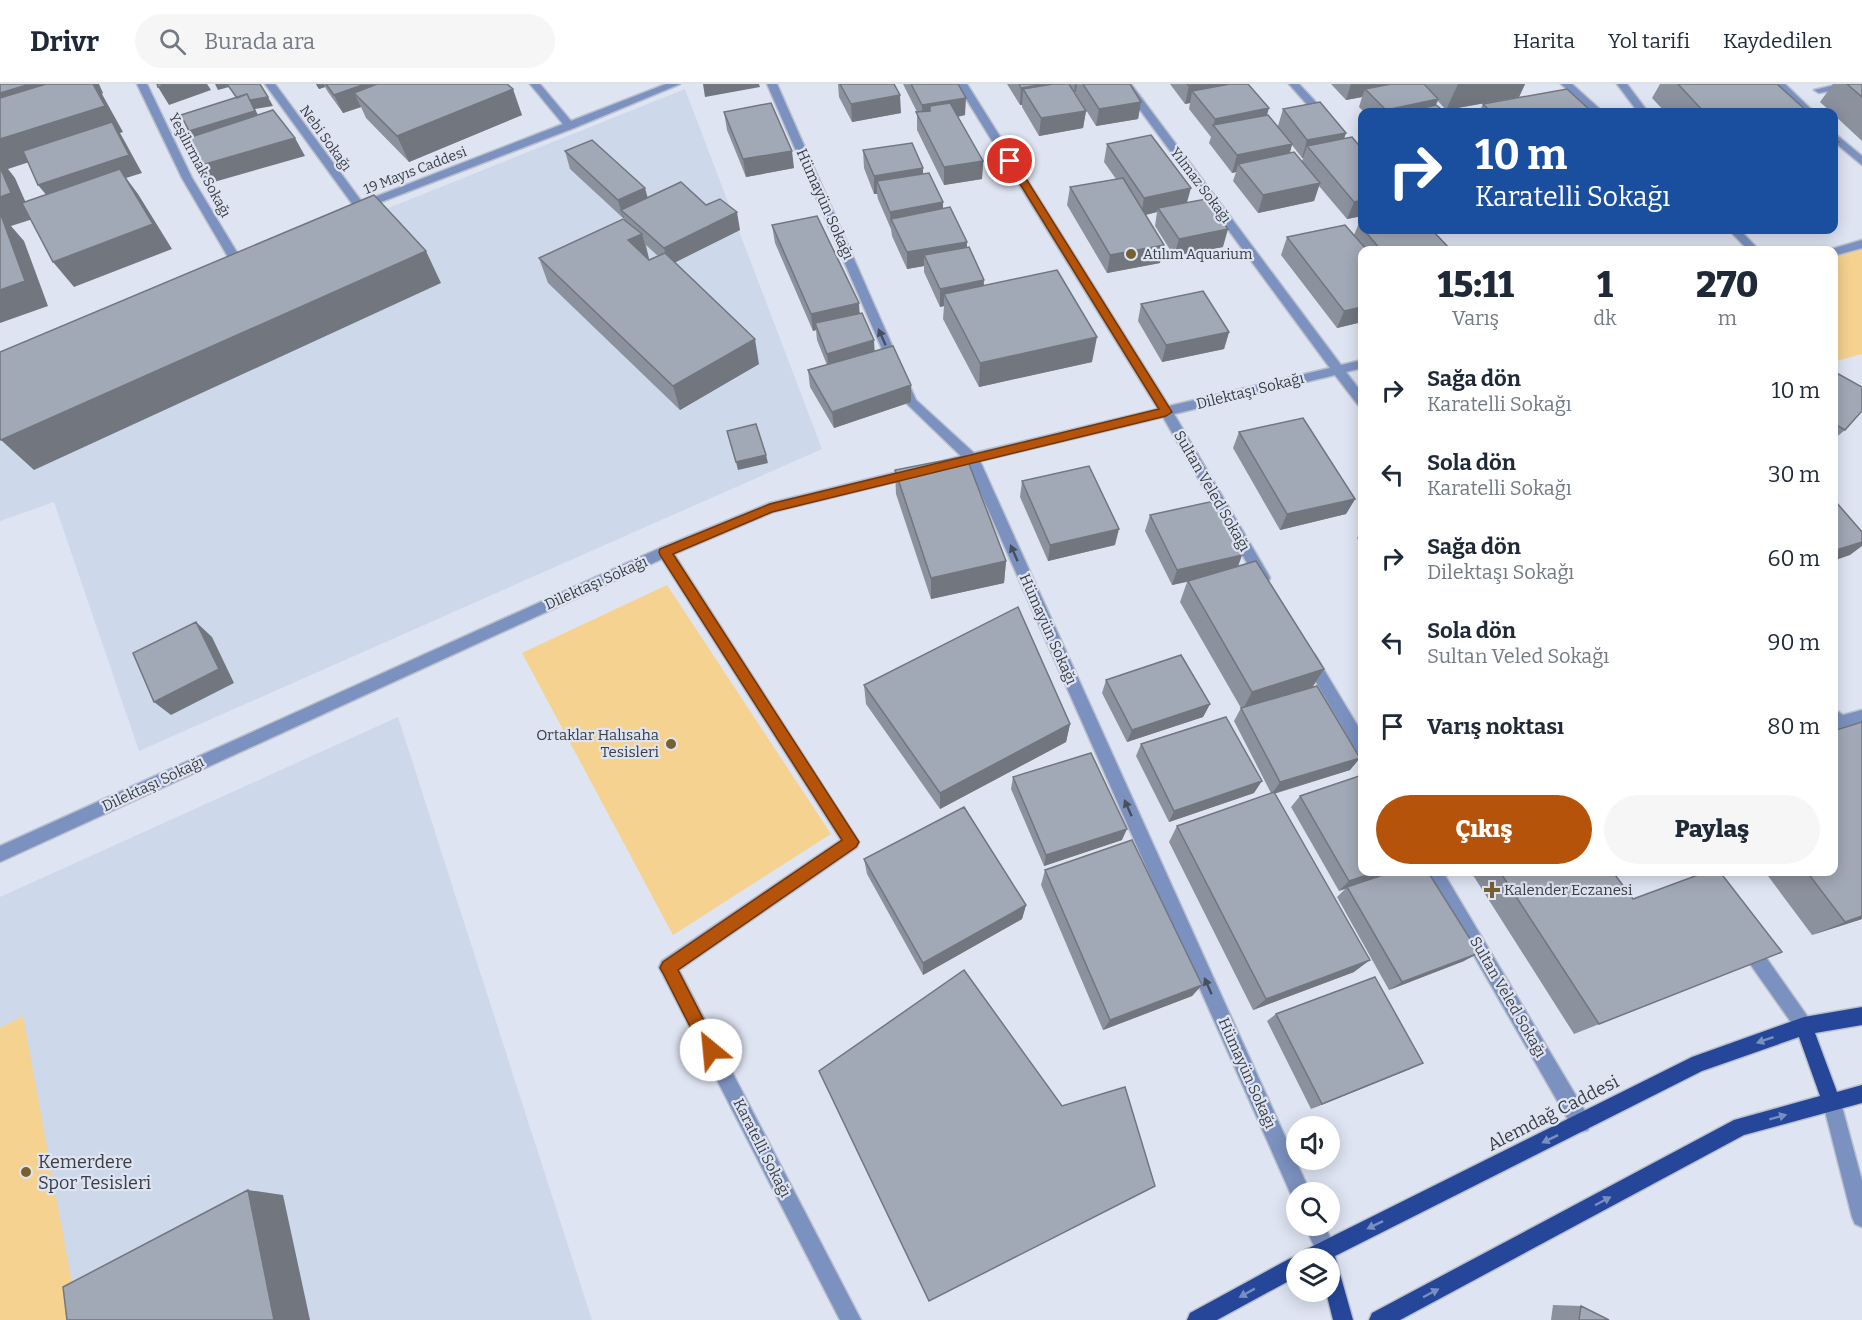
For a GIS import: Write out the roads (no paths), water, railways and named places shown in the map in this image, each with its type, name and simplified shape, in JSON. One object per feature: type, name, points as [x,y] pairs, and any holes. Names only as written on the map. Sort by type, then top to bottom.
[{"type":"main road","name":"Alemdağ Caddesi","points":[[1340,1248],[1698,1064],[1804,1026],[1862,1016]]},
{"type":"main road","points":[[1804,1026],[1832,1102]]},
{"type":"main road","points":[[1379,1320],[1742,1127],[1862,1094]]},
{"type":"main road","points":[[1197,1320],[1286,1271]]},
{"type":"main road","points":[[1337,1302],[1343,1320]]},
{"type":"street","name":"Yeşilırmak Sokağı","points":[[142,84],[187,178],[235,259]]},
{"type":"street","name":"Nebi Sokağı","points":[[270,84],[355,209]]},
{"type":"street","points":[[535,84],[570,126]]},
{"type":"street","name":"19 Mayıs Caddesi","points":[[355,209],[675,84]]},
{"type":"street","name":"Hümayün Sokağı","points":[[772,84],[911,402],[972,459],[1296,1182]]},
{"type":"street","name":"Sultan Veled Sokağı","points":[[962,84],[1166,412],[1267,585]]},
{"type":"street","name":"Yılmaz Sokağı","points":[[1126,84],[1358,396]]},
{"type":"street","points":[[1294,84],[1332,126]]},
{"type":"street","points":[[1566,84],[1593,108]]},
{"type":"street","points":[[1622,84],[1640,108]]},
{"type":"street","points":[[1779,84],[1805,108]]},
{"type":"street","points":[[1820,90],[1858,84]]},
{"type":"street","points":[[1569,100],[1581,97]]},
{"type":"street","points":[[1838,140],[1862,162]]},
{"type":"street","points":[[1738,234],[1750,246]]},
{"type":"street","points":[[1838,251],[1862,244]]},
{"type":"street","name":"Dilektaşı Sokağı","points":[[0,855],[665,552],[770,508],[1358,365]]},
{"type":"street","name":"Karatelli Sokağı","points":[[665,552],[851,842],[668,968],[851,1320]]},
{"type":"street","points":[[1303,646],[1358,740]]},
{"type":"street","points":[[1838,719],[1862,717]]},
{"type":"street","points":[[1838,721],[1862,749]]},
{"type":"street","name":"Sultan Veled Sokağı","points":[[1436,876],[1581,1123]]},
{"type":"street","points":[[1736,930],[1804,1026]]},
{"type":"street","points":[[1832,1102],[1862,1217]]},
{"type":"place","name":"Atılım Aquarium","points":[[1131,254]]},
{"type":"place","name":"Ortaklar Halısaha Tesisleri","points":[[671,744]]},
{"type":"place","name":"Kalender Eczanesi","points":[[1492,890]]},
{"type":"place","name":"Kemerdere Spor Tesisleri","points":[[26,1172]]}]
